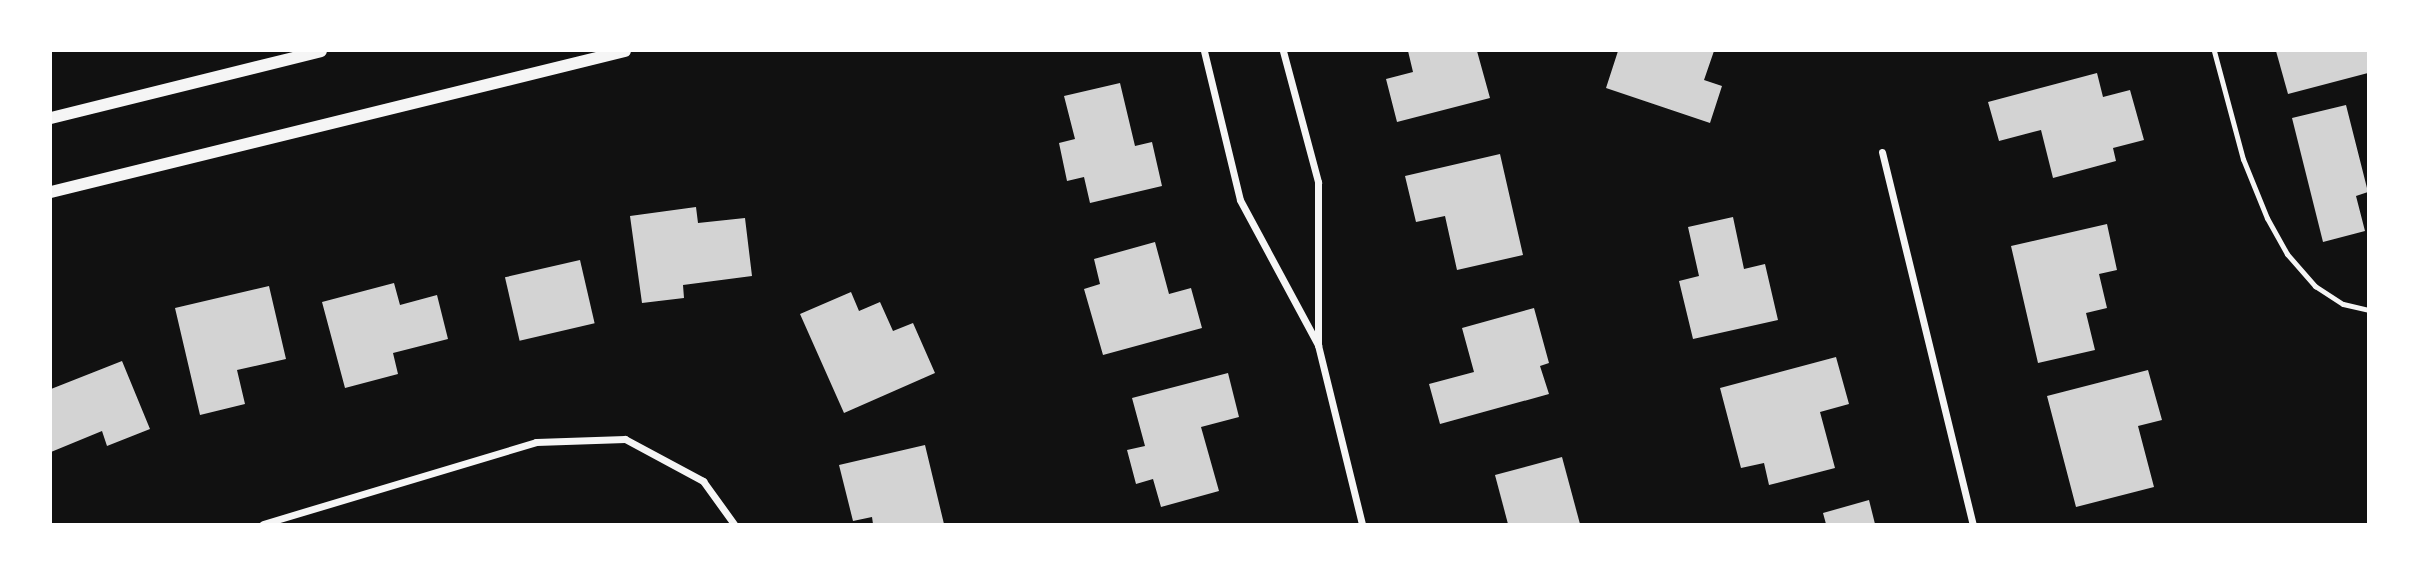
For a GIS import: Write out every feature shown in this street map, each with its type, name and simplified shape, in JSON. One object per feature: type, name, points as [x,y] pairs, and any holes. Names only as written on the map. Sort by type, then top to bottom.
[{"type":"street","points":[[51,118],[321,51]]},
{"type":"street","points":[[51,192],[625,51]]},
{"type":"street","points":[[1204,51],[1240,200],[1318,345]]},
{"type":"street","points":[[1283,51],[1318,181],[1318,345],[1362,524]]},
{"type":"street","points":[[1882,152],[1973,524]]},
{"type":"street","points":[[262,524],[536,442],[625,439],[703,481],[734,524]]},
{"type":"lane","points":[[2214,51],[2243,159],[2267,218],[2287,254],[2315,286],[2343,304],[2368,310]]},
{"type":"building","points":[[1408,51],[1477,51],[1490,98],[1397,122],[1386,79],[1413,72]]},
{"type":"building","points":[[1618,51],[1714,51],[1704,80],[1722,86],[1710,123],[1606,88]]},
{"type":"building","points":[[2276,51],[2368,51],[2368,73],[2288,94]]},
{"type":"building","points":[[2097,73],[2103,97],[2130,90],[2144,140],[2113,148],[2116,161],[2053,178],[2041,130],[1999,141],[1988,102]]},
{"type":"building","points":[[1120,83],[1135,146],[1152,142],[1162,186],[1090,203],[1084,177],[1067,181],[1059,143],[1075,139],[1064,96]]},
{"type":"building","points":[[2346,105],[2368,192],[2356,196],[2365,231],[2323,242],[2292,118]]},
{"type":"building","points":[[1500,154],[1523,255],[1457,270],[1445,216],[1416,222],[1405,176]]},
{"type":"building","points":[[696,207],[698,223],[745,218],[752,276],[683,285],[684,298],[642,303],[630,216]]},
{"type":"building","points":[[1733,217],[1744,269],[1765,264],[1778,320],[1693,339],[1679,281],[1699,276],[1688,227]]},
{"type":"building","points":[[2107,224],[2117,270],[2099,274],[2107,308],[2086,313],[2095,350],[2038,363],[2011,246]]},
{"type":"building","points":[[1155,242],[1169,294],[1191,288],[1202,328],[1103,355],[1084,289],[1100,284],[1094,259]]},
{"type":"building","points":[[580,260],[595,323],[520,341],[505,277]]},
{"type":"building","points":[[394,283],[400,305],[437,295],[448,339],[393,353],[398,374],[345,388],[322,302]]},
{"type":"building","points":[[269,286],[286,359],[237,370],[245,404],[200,415],[175,308]]},
{"type":"building","points":[[851,292],[859,311],[880,302],[893,331],[913,323],[935,373],[844,413],[800,314]]},
{"type":"building","points":[[1534,308],[1549,363],[1540,366],[1549,394],[1440,424],[1429,384],[1474,372],[1462,328]]},
{"type":"building","points":[[1836,357],[1849,404],[1820,412],[1835,468],[1769,485],[1764,463],[1741,468],[1720,388]]},
{"type":"building","points":[[122,361],[150,429],[107,446],[102,431],[51,452],[51,389]]},
{"type":"building","points":[[2148,370],[2162,420],[2138,426],[2154,487],[2076,507],[2047,396]]},
{"type":"building","points":[[1228,373],[1239,417],[1201,427],[1219,491],[1161,507],[1153,479],[1136,484],[1127,450],[1145,446],[1132,398]]},
{"type":"building","points":[[925,445],[944,524],[873,524],[872,517],[853,521],[839,465]]},
{"type":"building","points":[[1562,457],[1580,524],[1508,524],[1495,475]]},
{"type":"building","points":[[1869,500],[1875,524],[1826,524],[1823,513]]}]
